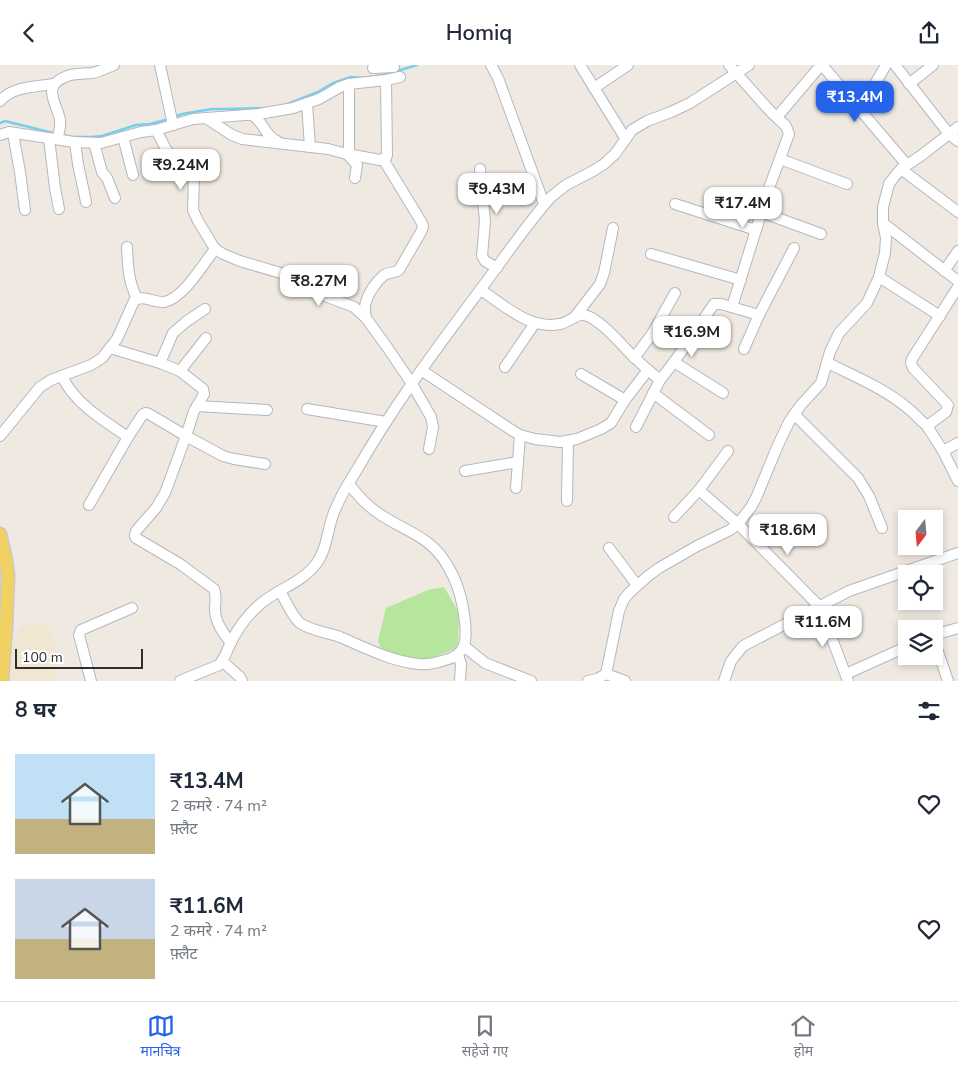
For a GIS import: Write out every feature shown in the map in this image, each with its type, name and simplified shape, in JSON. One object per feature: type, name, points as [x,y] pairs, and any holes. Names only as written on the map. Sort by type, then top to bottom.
[{"type":"main road","points":[[0,534],[8,576],[2,681]]},
{"type":"street","points":[[59,209],[55,188],[56,136],[60,121],[51,92],[54,85],[71,70],[93,69],[114,65]]},
{"type":"street","points":[[160,65],[172,120]]},
{"type":"street","points":[[491,65],[498,78],[544,204]]},
{"type":"street","points":[[580,65],[625,138]]},
{"type":"street","points":[[180,681],[219,665],[242,623],[266,599],[305,575],[315,565],[324,548],[337,507],[386,422],[421,370],[544,204],[566,185],[604,164],[632,130],[682,107],[732,69],[749,65]]},
{"type":"street","points":[[777,117],[822,65],[857,106],[904,167],[958,212]]},
{"type":"street","points":[[857,106],[875,84],[886,65]]},
{"type":"street","points":[[895,65],[954,138]]},
{"type":"street","points":[[909,84],[933,65]]},
{"type":"street","points":[[594,88],[623,66]]},
{"type":"street","points":[[0,133],[56,136],[75,142],[106,142],[156,130],[172,120],[252,115],[293,108],[328,95],[340,87],[372,73],[394,67]]},
{"type":"street","points":[[732,69],[786,126],[788,134],[732,307]]},
{"type":"street","points":[[372,73],[386,80],[400,77]]},
{"type":"street","points":[[206,118],[232,135],[242,139],[328,149],[348,155],[380,160],[387,155],[386,80]]},
{"type":"street","points":[[349,84],[348,155],[357,165],[355,178]]},
{"type":"street","points":[[0,101],[12,91],[54,85]]},
{"type":"street","points":[[307,103],[310,147]]},
{"type":"street","points":[[252,115],[260,121],[268,136],[282,143]]},
{"type":"street","points":[[606,674],[619,611],[624,599],[648,576],[738,524],[746,514],[756,498],[778,445],[794,414],[822,383],[830,352],[839,333],[867,303],[879,277],[885,253],[886,238],[883,223],[883,207],[889,184],[904,167],[954,138],[958,127]]},
{"type":"street","points":[[156,130],[167,151],[185,164],[194,176],[193,210],[215,249],[240,261],[284,274],[316,292],[354,307],[366,318],[412,384],[433,423],[428,449]]},
{"type":"street","points":[[12,133],[20,171],[25,210]]},
{"type":"street","points":[[122,137],[133,175]]},
{"type":"street","points":[[75,142],[86,202]]},
{"type":"street","points":[[94,143],[102,172],[107,178],[115,199]]},
{"type":"street","points":[[366,318],[364,307],[369,295],[385,274],[400,270],[422,227],[422,223],[383,159]]},
{"type":"street","points":[[780,159],[847,184]]},
{"type":"street","points":[[480,169],[485,221],[482,256],[485,261],[497,268]]},
{"type":"street","points":[[675,204],[756,230]]},
{"type":"street","points":[[762,213],[821,234]]},
{"type":"street","points":[[883,223],[958,281]]},
{"type":"street","points":[[574,319],[600,284],[613,229]]},
{"type":"street","points":[[127,247],[129,279],[137,299]]},
{"type":"street","points":[[744,349],[759,315],[794,248]]},
{"type":"street","points":[[0,436],[40,387],[51,380],[91,365],[102,358],[121,330],[134,301],[141,298],[166,302],[172,299],[186,287],[215,249]]},
{"type":"street","points":[[944,271],[958,251]]},
{"type":"street","points":[[651,254],[741,280]]},
{"type":"street","points":[[879,277],[940,316]]},
{"type":"street","points":[[926,426],[946,412],[948,405],[913,369],[911,363],[958,287]]},
{"type":"street","points":[[481,290],[521,317],[535,323],[561,324],[581,314],[590,317],[608,331],[634,358],[660,380]]},
{"type":"street","points":[[634,358],[652,334],[675,293]]},
{"type":"street","points":[[636,427],[660,380],[714,303],[759,315]]},
{"type":"street","points":[[160,363],[173,333],[205,309]]},
{"type":"street","points":[[505,367],[535,323]]},
{"type":"street","points":[[180,371],[206,338]]},
{"type":"street","points":[[110,348],[180,371],[203,389],[204,394],[197,406],[165,493],[156,508],[136,531],[135,536],[180,564],[214,589],[216,594],[216,619],[231,643]]},
{"type":"street","points":[[674,362],[724,393]]},
{"type":"street","points":[[828,363],[878,387],[910,410],[926,426],[958,481]]},
{"type":"street","points":[[421,370],[520,435],[553,442],[568,441],[601,429],[611,423],[625,400],[648,370]]},
{"type":"street","points":[[581,374],[625,400]]},
{"type":"street","points":[[62,376],[67,386],[82,403],[128,437]]},
{"type":"street","points":[[653,393],[709,435]]},
{"type":"street","points":[[197,406],[267,410]]},
{"type":"street","points":[[307,409],[386,422]]},
{"type":"street","points":[[89,505],[141,416],[146,413],[223,456],[265,464]]},
{"type":"street","points":[[794,414],[858,478],[869,495],[882,528]]},
{"type":"street","points":[[516,488],[520,435]]},
{"type":"street","points":[[566,501],[568,441]]},
{"type":"street","points":[[942,451],[958,443]]},
{"type":"street","points":[[674,517],[699,490],[728,451]]},
{"type":"street","points":[[465,471],[518,462]]},
{"type":"street","points":[[280,591],[299,622],[405,662],[431,664],[451,659],[458,655],[466,644],[461,595],[450,568],[436,548],[372,509],[349,484]]},
{"type":"street","points":[[699,490],[738,524],[820,607],[847,677],[898,651]]},
{"type":"street","points":[[609,548],[637,585]]},
{"type":"street","points":[[724,681],[731,661],[743,646],[860,587],[958,553]]},
{"type":"street","points":[[91,681],[79,635],[81,630],[132,608]]},
{"type":"street","points":[[943,632],[958,627]]},
{"type":"street","points":[[464,645],[486,663],[531,681]]},
{"type":"street","points":[[458,655],[461,665],[460,681]]},
{"type":"street","points":[[222,661],[242,681]]},
{"type":"street","points":[[943,665],[948,681]]},
{"type":"street","points":[[588,681],[606,674],[625,681]]},
{"type":"shaded area","points":[[26,624],[48,625],[56,647],[53,663],[57,681],[8,681],[5,677],[11,664],[13,646],[18,630]]},
{"type":"green space","points":[[444,587],[459,613],[458,644],[454,649],[428,659],[411,658],[380,647],[378,641],[386,608],[428,590]]},
{"type":"waterway","points":[[369,77],[384,75],[417,65]]},
{"type":"waterway","points":[[285,105],[318,92],[333,83],[351,77],[364,78]]},
{"type":"waterway","points":[[174,117],[212,109],[267,108]]},
{"type":"waterway","points":[[62,135],[71,137],[102,136],[136,125],[150,124],[169,119]]},
{"type":"waterway","points":[[0,123],[5,121],[57,134]]}]
